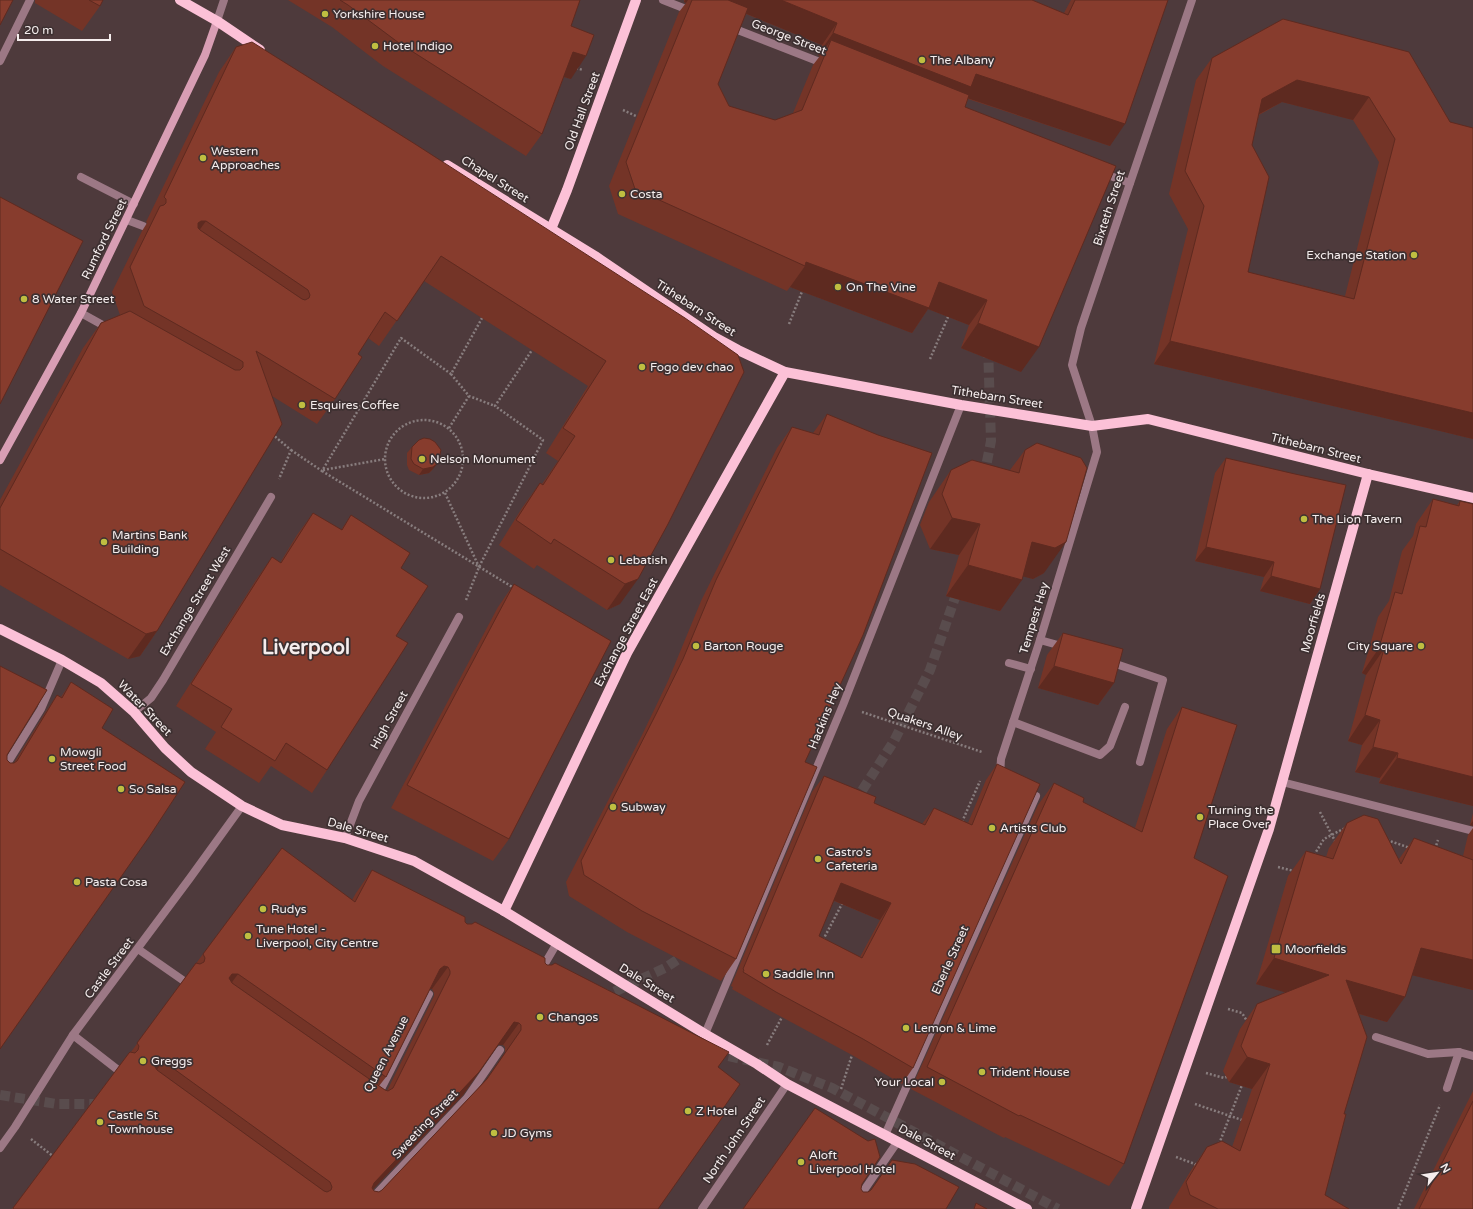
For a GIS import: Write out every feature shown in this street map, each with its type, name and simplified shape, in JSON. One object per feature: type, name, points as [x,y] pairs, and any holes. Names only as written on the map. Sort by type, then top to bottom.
[{"type":"main road","points":[[180,0],[217,21],[266,53]]},
{"type":"main road","name":"Old Hall Street","points":[[550,229],[567,190],[636,0]]},
{"type":"main road","name":"Chapel Street","points":[[439,160],[550,229]]},
{"type":"main road","name":"Tithebarn Street","points":[[550,229],[595,256],[714,337],[785,372],[962,405],[1092,426],[1148,419],[1368,474],[1473,498]]},
{"type":"main road","name":"Exchange Street East","points":[[504,911],[627,654],[785,372]]},
{"type":"main road","name":"Moorfields","points":[[1136,1209],[1269,830],[1368,474]]},
{"type":"main road","name":"Water Street","points":[[0,629],[62,660],[101,682],[134,712],[165,748],[191,772],[242,806]]},
{"type":"main road","name":"Dale Street","points":[[242,806],[282,825],[345,838],[414,861],[504,911],[787,1084],[1026,1209]]},
{"type":"street","points":[[0,61],[30,0]]},
{"type":"street","points":[[217,21],[224,0]]},
{"type":"street","points":[[663,0],[695,13]]},
{"type":"street","name":"Bixteth Street","points":[[1092,426],[1072,366],[1082,328],[1192,0]]},
{"type":"street","name":"Rumford Street","points":[[0,460],[81,313],[127,220],[205,55],[217,21]]},
{"type":"street","name":"George Street","points":[[725,24],[836,68]]},
{"type":"street","points":[[1095,170],[1130,183]]},
{"type":"street","points":[[81,177],[134,204]]},
{"type":"street","points":[[127,220],[143,226]]},
{"type":"street","points":[[81,313],[114,331]]},
{"type":"street","name":"Hackins Hey","points":[[705,1034],[843,706],[962,405]]},
{"type":"street","name":"Tempest Hey","points":[[1002,776],[1001,759],[1031,669],[1097,452],[1092,426]]},
{"type":"street","name":"Exchange Street West","points":[[134,712],[151,698],[159,686],[271,497]]},
{"type":"street","name":"High Street","points":[[345,838],[359,801],[460,617]]},
{"type":"street","points":[[1040,640],[1069,649]]},
{"type":"street","points":[[1098,658],[1163,680],[1140,762]]},
{"type":"street","points":[[0,775],[41,709],[62,660]]},
{"type":"street","points":[[1009,663],[1031,669]]},
{"type":"street","points":[[1013,722],[1100,755],[1110,746],[1125,707]]},
{"type":"street","points":[[1282,782],[1473,830]]},
{"type":"street","name":"Eberle Street","points":[[885,1135],[1033,794]]},
{"type":"street","name":"Castle Street","points":[[0,1148],[73,1035],[138,949],[242,806]]},
{"type":"street","points":[[536,979],[557,943]]},
{"type":"street","points":[[138,949],[184,980]]},
{"type":"street","name":"Queen Avenue","points":[[372,1108],[429,994]]},
{"type":"street","points":[[73,1035],[118,1070]]},
{"type":"street","points":[[1376,1038],[1428,1054],[1459,1052],[1473,1056]]},
{"type":"street","name":"Sweeting Street","points":[[362,1209],[467,1098],[500,1050]]},
{"type":"street","points":[[1447,1088],[1459,1052]]},
{"type":"street","name":"North John Street","points":[[702,1209],[787,1084]]},
{"type":"street","points":[[851,1209],[898,1141]]},
{"type":"path","points":[[574,68],[583,70]]},
{"type":"path","points":[[623,110],[636,116]]},
{"type":"path","points":[[789,324],[804,287]]},
{"type":"path","points":[[930,359],[948,317]]},
{"type":"path","points":[[451,374],[482,318]]},
{"type":"path","points":[[322,470],[401,338],[451,374],[469,396],[495,406],[543,440],[479,567],[460,617]]},
{"type":"path","points":[[495,406],[532,350]]},
{"type":"path","points":[[449,428],[469,396]]},
{"type":"path","points":[[415,421],[432,421],[449,428],[458,440],[463,454],[462,469],[456,482],[445,493],[432,498],[418,498],[405,494],[394,485],[387,473],[385,459],[388,442],[399,428],[415,421]]},
{"type":"path","points":[[268,430],[291,450],[322,470],[519,591]]},
{"type":"path","points":[[271,497],[291,450]]},
{"type":"path","points":[[322,470],[385,459]]},
{"type":"path","points":[[445,493],[479,567]]},
{"type":"path","name":"Quakers Alley","points":[[843,706],[1001,759]]},
{"type":"path","points":[[960,827],[982,777],[1002,776]]},
{"type":"path","points":[[1320,812],[1337,845]]},
{"type":"path","points":[[1313,861],[1315,854],[1324,839],[1343,829],[1351,829]]},
{"type":"path","points":[[1381,838],[1417,851]]},
{"type":"path","points":[[1434,850],[1438,840]]},
{"type":"path","points":[[1258,861],[1298,872]]},
{"type":"path","points":[[822,942],[846,896]]},
{"type":"path","points":[[1208,1003],[1242,1013],[1250,1026]]},
{"type":"path","points":[[756,1064],[782,1017]]},
{"type":"path","points":[[834,1108],[852,1055]]},
{"type":"path","points":[[1224,1078],[1231,1074]]},
{"type":"path","points":[[1219,1146],[1242,1085]]},
{"type":"path","points":[[1398,1209],[1447,1088]]},
{"type":"path","points":[[1175,1098],[1242,1120]]},
{"type":"path","points":[[15,1126],[59,1160]]},
{"type":"path","points":[[1195,1164],[1197,1168]]},
{"type":"shaded area","points":[[0,0],[1473,0],[1473,1209],[0,1209]]},
{"type":"building","points":[[0,0],[13,0],[0,25]]},
{"type":"building","points":[[89,0],[103,0],[100,6]]},
{"type":"building","points":[[340,0],[580,0],[571,26],[594,35],[586,56],[573,52],[542,134],[399,43]]},
{"type":"building","points":[[692,0],[728,0],[748,8],[718,84],[729,106],[775,120],[802,110],[831,40],[969,95],[965,107],[1116,166],[1039,347],[978,323],[987,300],[939,282],[929,308],[806,262],[805,266],[635,189],[626,162]]},
{"type":"building","points":[[781,0],[1032,0],[1068,15],[1075,0],[1168,0],[1125,124],[976,74],[971,87],[833,33],[837,23]]},
{"type":"building","name":"Exchange Station","points":[[1283,19],[1409,52],[1450,122],[1473,128],[1473,413],[1170,341],[1204,206],[1185,171],[1212,58]],"holes":[[[1297,80],[1369,97],[1395,139],[1354,299],[1248,272],[1269,177],[1252,145],[1262,99]]]},
{"type":"building","points":[[252,42],[415,144],[685,318],[738,355],[744,372],[668,524],[638,579],[625,584],[554,539],[551,544],[516,520],[540,483],[543,485],[575,436],[563,428],[606,361],[441,256],[397,321],[385,312],[358,354],[362,357],[335,399],[256,351],[282,424],[157,631],[146,634],[0,549],[0,508],[101,323],[130,311],[235,370],[240,370],[243,367],[243,362],[240,360],[144,306],[130,267],[160,206],[166,203],[166,199],[164,197],[236,47]],"holes":[[[201,221],[206,221],[308,290],[310,295],[309,298],[305,300],[302,299],[200,230],[198,228],[198,223]]]},
{"type":"building","name":"8 Water Street","points":[[0,197],[83,241],[0,404]]},
{"type":"building","points":[[827,414],[878,435],[932,453],[863,635],[805,762],[817,767],[736,959],[642,911],[584,875],[581,861],[683,659],[716,580],[792,427],[819,435]]},
{"type":"building","points":[[424,438],[435,442],[441,450],[438,463],[433,467],[423,469],[414,464],[411,459],[412,447],[419,440]]},
{"type":"building","points":[[1037,443],[1081,458],[1087,468],[1066,542],[1055,548],[1032,542],[1022,580],[968,565],[980,524],[952,518],[942,494],[951,470],[972,460],[1019,473],[1025,450]]},
{"type":"building","points":[[1226,458],[1346,485],[1320,589],[1271,576],[1274,562],[1206,547]]},
{"type":"building","name":"City Square","points":[[1433,499],[1459,506],[1460,501],[1473,504],[1473,777],[1397,758],[1398,753],[1373,747],[1380,720],[1365,715],[1384,649],[1379,648],[1395,592],[1402,594],[1420,526],[1426,527]]},
{"type":"building","points":[[313,513],[342,530],[351,515],[410,553],[401,568],[428,586],[396,636],[408,643],[327,770],[286,743],[275,761],[221,727],[232,709],[191,684],[272,557],[281,563]]},
{"type":"building","points":[[514,584],[611,641],[509,839],[407,785]]},
{"type":"building","points":[[1063,633],[1123,649],[1114,683],[1054,666]]},
{"type":"building","points":[[0,666],[47,690],[7,755],[7,760],[10,763],[17,761],[57,695],[62,698],[71,682],[113,709],[102,728],[185,782],[149,837],[0,1049]]},
{"type":"building","points":[[1182,707],[1237,725],[1194,858],[1228,876],[1124,1164],[1020,1115],[1019,1116],[927,1067],[1054,783],[1084,798],[1083,802],[1142,832]]},
{"type":"building","points":[[997,764],[1040,784],[913,1068],[743,972],[824,776],[876,797],[874,803],[925,825],[934,808],[972,825]],"holes":[[[841,883],[891,903],[862,958],[819,936]]]},
{"type":"building","points":[[1364,815],[1378,819],[1401,864],[1414,838],[1473,860],[1473,960],[1421,948],[1405,997],[1346,980],[1367,1037],[1344,1114],[1346,1114],[1325,1195],[1349,1209],[1218,1209],[1190,1195],[1186,1182],[1207,1147],[1222,1141],[1240,1151],[1270,1064],[1247,1057],[1241,1046],[1257,1004],[1329,975],[1274,958],[1306,851],[1333,859],[1347,823]]},
{"type":"building","points":[[282,848],[355,902],[372,870],[465,917],[465,922],[467,924],[472,924],[475,922],[545,958],[545,963],[547,965],[552,965],[555,963],[729,1052],[718,1067],[740,1084],[720,1113],[724,1115],[658,1209],[14,1209],[13,1208],[129,1053],[135,1053],[138,1050],[139,1046],[137,1043],[196,963],[200,964],[204,962],[205,958],[203,954]],"holes":[[[444,966],[448,967],[450,974],[393,1088],[388,1091],[232,983],[229,978],[232,974],[238,974],[386,1077],[440,969]],[[514,1022],[519,1023],[521,1025],[521,1030],[487,1079],[382,1190],[379,1192],[374,1191],[372,1188],[374,1183],[479,1072]],[[158,1060],[163,1061],[330,1182],[332,1187],[331,1190],[327,1192],[324,1191],[157,1070],[155,1063]]]},
{"type":"building","points":[[1473,1101],[1473,1209],[1419,1209]]},
{"type":"building","points":[[815,1108],[868,1141],[875,1139],[880,1157],[862,1184],[861,1189],[863,1192],[868,1192],[871,1190],[892,1160],[915,1164],[959,1187],[946,1209],[743,1209]]},
{"type":"building","points":[[976,1203],[987,1209],[974,1209]]},
{"type":"tunnel","points":[[984,477],[991,441],[988,346]]},
{"type":"tunnel","points":[[854,803],[894,741],[930,670],[959,586]]},
{"type":"tunnel","points":[[601,998],[665,968],[689,952]]},
{"type":"tunnel","points":[[714,1053],[779,1067],[832,1088],[1058,1209]]},
{"type":"tunnel","points":[[0,1095],[57,1104],[103,1104]]},
{"type":"place","name":"Yorkshire House","points":[[325,14]]},
{"type":"place","name":"Hotel Indigo","points":[[375,46]]},
{"type":"place","name":"The Albany","points":[[922,60]]},
{"type":"place","name":"Western Approaches","points":[[203,158]]},
{"type":"place","name":"Costa","points":[[622,194]]},
{"type":"place","name":"Exchange Station","points":[[1414,255]]},
{"type":"place","name":"On The Vine","points":[[838,287]]},
{"type":"place","name":"8 Water Street","points":[[24,299]]},
{"type":"place","name":"Fogo dev chao","points":[[642,367]]},
{"type":"place","name":"Esquires Coffee","points":[[302,405]]},
{"type":"place","name":"Nelson Monument","points":[[422,459]]},
{"type":"place","name":"The Lion Tavern","points":[[1304,519]]},
{"type":"place","name":"Martins Bank Building","points":[[104,542]]},
{"type":"place","name":"Lebatish","points":[[611,560]]},
{"type":"place","name":"Barton Rouge","points":[[696,646]]},
{"type":"place","name":"City Square","points":[[1421,646]]},
{"type":"place","name":"Mowgli Street Food","points":[[52,759]]},
{"type":"place","name":"So Salsa","points":[[121,789]]},
{"type":"place","name":"Subway","points":[[613,807]]},
{"type":"place","name":"Turning the Place Over","points":[[1200,817]]},
{"type":"place","name":"Artists Club","points":[[992,828]]},
{"type":"place","name":"Castro's Cafeteria","points":[[818,859]]},
{"type":"place","name":"Pasta Cosa","points":[[77,882]]},
{"type":"place","name":"Rudys","points":[[263,909]]},
{"type":"place","name":"Tune Hotel - Liverpool, City Centre","points":[[248,936]]},
{"type":"place","name":"Moorfields","points":[[1276,949]]},
{"type":"place","name":"Saddle Inn","points":[[766,974]]},
{"type":"place","name":"Changos","points":[[540,1017]]},
{"type":"place","name":"Lemon & Lime","points":[[906,1028]]},
{"type":"place","name":"Greggs","points":[[143,1061]]},
{"type":"place","name":"Trident House","points":[[982,1072]]},
{"type":"place","name":"Your Local","points":[[942,1082]]},
{"type":"place","name":"Z Hotel","points":[[688,1111]]},
{"type":"place","name":"Castle St Townhouse","points":[[100,1122]]},
{"type":"place","name":"JD Gyms","points":[[494,1133]]},
{"type":"place","name":"Aloft Liverpool Hotel","points":[[801,1162]]},
{"type":"district","name":"Liverpool","points":[[306,648]]}]
